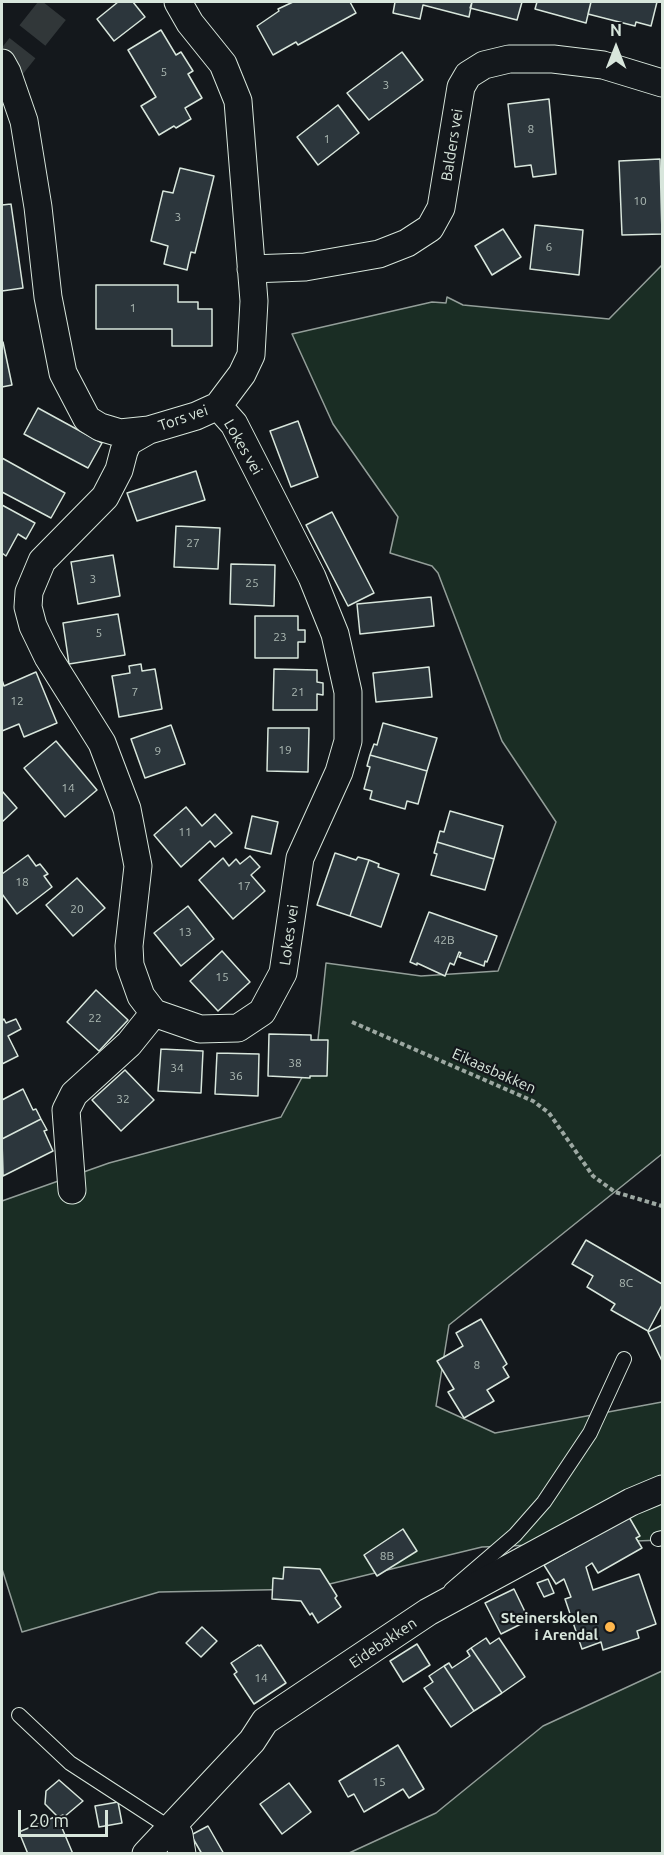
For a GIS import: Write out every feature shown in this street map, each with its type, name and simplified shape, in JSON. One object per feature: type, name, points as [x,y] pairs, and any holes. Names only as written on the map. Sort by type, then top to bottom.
[{"type":"street","name":"Tors vei","points":[[2,63],[24,121],[38,207],[48,297],[63,373],[87,419],[100,427],[120,433],[149,430],[196,416],[218,406],[242,374],[251,355],[254,301],[238,101],[223,64],[190,23],[178,2]]},
{"type":"street","name":"Balders vei","points":[[250,269],[305,267],[379,254],[407,243],[430,228],[441,208],[461,87],[468,75],[484,65],[509,59],[553,59],[603,65],[663,83]]},
{"type":"street","name":"Lokes vei","points":[[154,1013],[200,1029],[238,1028],[262,1012],[283,974],[300,858],[339,772],[348,741],[348,692],[335,634],[312,577],[234,424],[218,406]]},
{"type":"street","points":[[72,1190],[66,1110],[74,1094],[129,1044],[154,1013],[141,996],[130,965],[129,946],[138,866],[127,809],[102,743],[48,657],[33,626],[28,607],[29,591],[42,561],[105,497],[119,470],[128,442],[149,430]]},
{"type":"street","name":"Eidebakken","points":[[146,1854],[252,1741],[265,1721],[428,1612],[631,1502],[663,1489]]},
{"type":"street","points":[[170,1828],[179,1835],[182,1854]]},
{"type":"lane","points":[[428,1612],[463,1577],[515,1535],[544,1502],[590,1432],[624,1359]]},
{"type":"lane","points":[[19,1715],[70,1763],[170,1828]]},
{"type":"path","name":"Eikaasbakken","points":[[352,1022],[533,1101],[549,1113],[593,1176],[615,1192],[663,1206]]},
{"type":"green space","points":[[662,265],[662,1154],[449,1325],[436,1406],[495,1433],[662,1402],[662,1540],[482,1547],[309,1589],[159,1592],[22,1632],[2,1569],[2,1201],[109,1163],[281,1117],[317,1049],[326,963],[421,976],[498,971],[556,822],[502,741],[438,573],[432,566],[390,553],[398,517],[333,424],[292,334],[432,302],[446,303],[447,297],[463,305],[609,319]]},
{"type":"green space","points":[[662,1671],[662,1853],[349,1853],[436,1813],[543,1726]]},
{"type":"building","points":[[118,2],[133,2],[145,17],[114,41],[97,19]]},
{"type":"building","points":[[293,2],[350,2],[356,13],[298,45],[296,42],[273,55],[257,26],[279,11],[278,9]]},
{"type":"building","points":[[395,2],[472,2],[469,17],[423,5],[420,19],[393,13]]},
{"type":"building","points":[[472,2],[522,2],[517,20],[470,8]]},
{"type":"building","points":[[537,2],[591,2],[586,23],[535,9]]},
{"type":"building","points":[[591,2],[657,2],[651,26],[636,22],[635,26],[588,14]]},
{"type":"building","points":[[161,30],[176,55],[181,52],[193,71],[188,74],[202,98],[185,108],[191,119],[159,135],[141,106],[156,97],[128,50]]},
{"type":"building","points":[[402,52],[423,80],[369,120],[347,93]]},
{"type":"building","points":[[549,99],[556,174],[533,177],[531,165],[515,167],[508,104]]},
{"type":"building","points":[[338,105],[359,133],[318,165],[297,137]]},
{"type":"building","points":[[660,159],[662,234],[622,235],[619,161]]},
{"type":"building","points":[[180,168],[214,176],[195,253],[191,252],[187,270],[164,264],[168,246],[151,241],[163,191],[173,193]]},
{"type":"building","points":[[11,204],[23,288],[2,291],[2,205]]},
{"type":"building","points":[[535,225],[583,230],[579,275],[530,269]]},
{"type":"building","points":[[503,229],[521,257],[492,275],[475,246]]},
{"type":"building","points":[[96,285],[178,285],[178,302],[198,302],[198,309],[212,309],[212,346],[172,346],[172,329],[96,329]]},
{"type":"building","points":[[2,342],[12,385],[2,387]]},
{"type":"building","points":[[38,408],[102,443],[88,468],[24,434]]},
{"type":"building","points":[[298,421],[318,477],[291,487],[270,431]]},
{"type":"building","points":[[2,458],[65,493],[51,518],[2,492]]},
{"type":"building","points":[[196,471],[205,500],[137,521],[127,493]]},
{"type":"building","points":[[2,505],[35,523],[26,539],[18,534],[6,556],[2,553]]},
{"type":"building","points":[[332,512],[374,593],[348,606],[306,525]]},
{"type":"building","points":[[176,526],[220,528],[218,569],[174,567]]},
{"type":"building","points":[[113,555],[120,596],[78,604],[71,562]]},
{"type":"building","points":[[231,564],[275,565],[274,606],[230,604]]},
{"type":"building","points":[[431,597],[434,626],[360,634],[357,604]]},
{"type":"building","points":[[118,614],[125,655],[69,664],[63,623]]},
{"type":"building","points":[[255,616],[298,616],[298,630],[305,630],[305,642],[298,642],[298,658],[255,658]]},
{"type":"building","points":[[141,664],[142,671],[155,669],[162,709],[119,717],[112,676],[130,673],[129,666]]},
{"type":"building","points":[[429,667],[432,697],[376,702],[373,673]]},
{"type":"building","points":[[274,669],[317,670],[317,682],[323,683],[323,695],[317,694],[317,710],[273,710]]},
{"type":"building","points":[[36,672],[57,723],[24,737],[19,724],[2,731],[2,680],[4,686]]},
{"type":"building","points":[[383,723],[437,738],[427,771],[370,755],[374,744],[377,745]]},
{"type":"building","points":[[171,725],[185,764],[145,778],[131,739]]},
{"type":"building","points":[[268,728],[309,728],[308,772],[267,771]]},
{"type":"building","points":[[56,741],[97,790],[65,817],[24,768]]},
{"type":"building","points":[[370,755],[427,771],[418,804],[407,801],[405,809],[370,799],[372,791],[364,789],[370,767],[367,766]]},
{"type":"building","points":[[2,791],[17,808],[2,822]]},
{"type":"building","points":[[186,807],[202,826],[215,814],[232,833],[215,847],[210,841],[181,867],[154,835]]},
{"type":"building","points":[[450,811],[503,826],[494,859],[437,842],[440,831],[444,832]]},
{"type":"building","points":[[252,816],[278,822],[271,854],[245,848]]},
{"type":"building","points":[[437,842],[494,859],[485,890],[431,875],[437,854],[434,853]]},
{"type":"building","points":[[335,853],[356,860],[358,857],[369,860],[350,916],[317,905]]},
{"type":"building","points":[[28,855],[36,866],[40,864],[48,874],[44,876],[52,887],[17,914],[2,894],[2,874]]},
{"type":"building","points":[[250,856],[260,867],[251,875],[265,891],[233,919],[199,880],[223,858],[229,866],[236,859],[240,864]]},
{"type":"building","points":[[369,860],[379,864],[378,867],[399,874],[381,927],[350,916]]},
{"type":"building","points":[[77,878],[105,908],[73,936],[46,905]]},
{"type":"building","points":[[188,906],[214,939],[181,966],[154,933]]},
{"type":"building","points":[[429,912],[497,936],[484,966],[459,957],[461,953],[459,952],[454,965],[450,963],[445,976],[410,962]]},
{"type":"building","points":[[222,951],[250,982],[218,1011],[190,981]]},
{"type":"building","points":[[96,990],[128,1020],[99,1051],[67,1022]]},
{"type":"building","points":[[4,1019],[6,1023],[16,1019],[21,1029],[8,1036],[18,1056],[2,1064],[2,1021]]},
{"type":"building","points":[[269,1034],[311,1035],[311,1040],[328,1040],[327,1076],[310,1076],[310,1078],[268,1076]]},
{"type":"building","points":[[161,1049],[203,1051],[201,1093],[158,1091]]},
{"type":"building","points":[[217,1053],[259,1054],[258,1096],[215,1094]]},
{"type":"building","points":[[125,1070],[154,1100],[121,1131],[92,1100]]},
{"type":"building","points":[[23,1089],[33,1110],[36,1109],[41,1119],[2,1139],[2,1100]]},
{"type":"building","points":[[41,1119],[53,1151],[3,1176],[2,1139]]},
{"type":"building","points":[[586,1240],[662,1284],[662,1305],[648,1331],[611,1310],[615,1304],[587,1287],[593,1276],[572,1264]]},
{"type":"building","points":[[481,1319],[507,1364],[503,1367],[509,1377],[487,1390],[494,1401],[464,1418],[448,1392],[454,1389],[437,1361],[463,1346],[456,1333]]},
{"type":"building","points":[[662,1325],[662,1361],[648,1332]]},
{"type":"building","points":[[629,1517],[640,1536],[636,1538],[642,1548],[598,1573],[592,1563],[586,1567],[593,1590],[639,1574],[656,1624],[637,1631],[639,1638],[603,1650],[601,1642],[582,1649],[565,1599],[571,1597],[564,1579],[556,1584],[544,1565]]},
{"type":"building","points":[[403,1529],[417,1551],[377,1576],[364,1555]]},
{"type":"building","points":[[284,1567],[320,1569],[337,1596],[335,1598],[341,1607],[318,1623],[301,1601],[272,1599],[273,1578],[283,1579]]},
{"type":"building","points":[[548,1579],[554,1593],[544,1597],[537,1583]]},
{"type":"building","points":[[514,1589],[529,1620],[501,1634],[485,1603]]},
{"type":"building","points":[[202,1627],[217,1641],[201,1657],[186,1643]]},
{"type":"building","points":[[486,1638],[490,1644],[499,1638],[525,1677],[502,1693],[471,1648]]},
{"type":"building","points":[[417,1644],[430,1665],[403,1682],[390,1661]]},
{"type":"building","points":[[261,1645],[286,1683],[254,1704],[234,1674],[237,1672],[231,1663]]},
{"type":"building","points":[[471,1648],[502,1693],[474,1711],[444,1666],[449,1663],[452,1668],[470,1656],[467,1651]]},
{"type":"building","points":[[444,1666],[474,1711],[451,1727],[424,1688],[433,1682],[429,1676]]},
{"type":"building","points":[[398,1745],[424,1789],[409,1798],[403,1789],[364,1812],[354,1794],[348,1797],[339,1781]]},
{"type":"building","points":[[59,1780],[83,1801],[64,1817],[63,1815],[58,1817],[45,1804],[46,1791]]},
{"type":"building","points":[[289,1783],[311,1812],[282,1834],[260,1804]]},
{"type":"building","points":[[118,1802],[122,1823],[99,1827],[95,1806]]},
{"type":"building","points":[[57,1816],[73,1854],[28,1854],[19,1832]]},
{"type":"building","points":[[208,1826],[224,1854],[202,1854],[191,1835]]},
{"type":"tunnel","points":[[2,74],[59,2]]},
{"type":"place","name":"Steinerskolen i Arendal","points":[[610,1627]]}]
